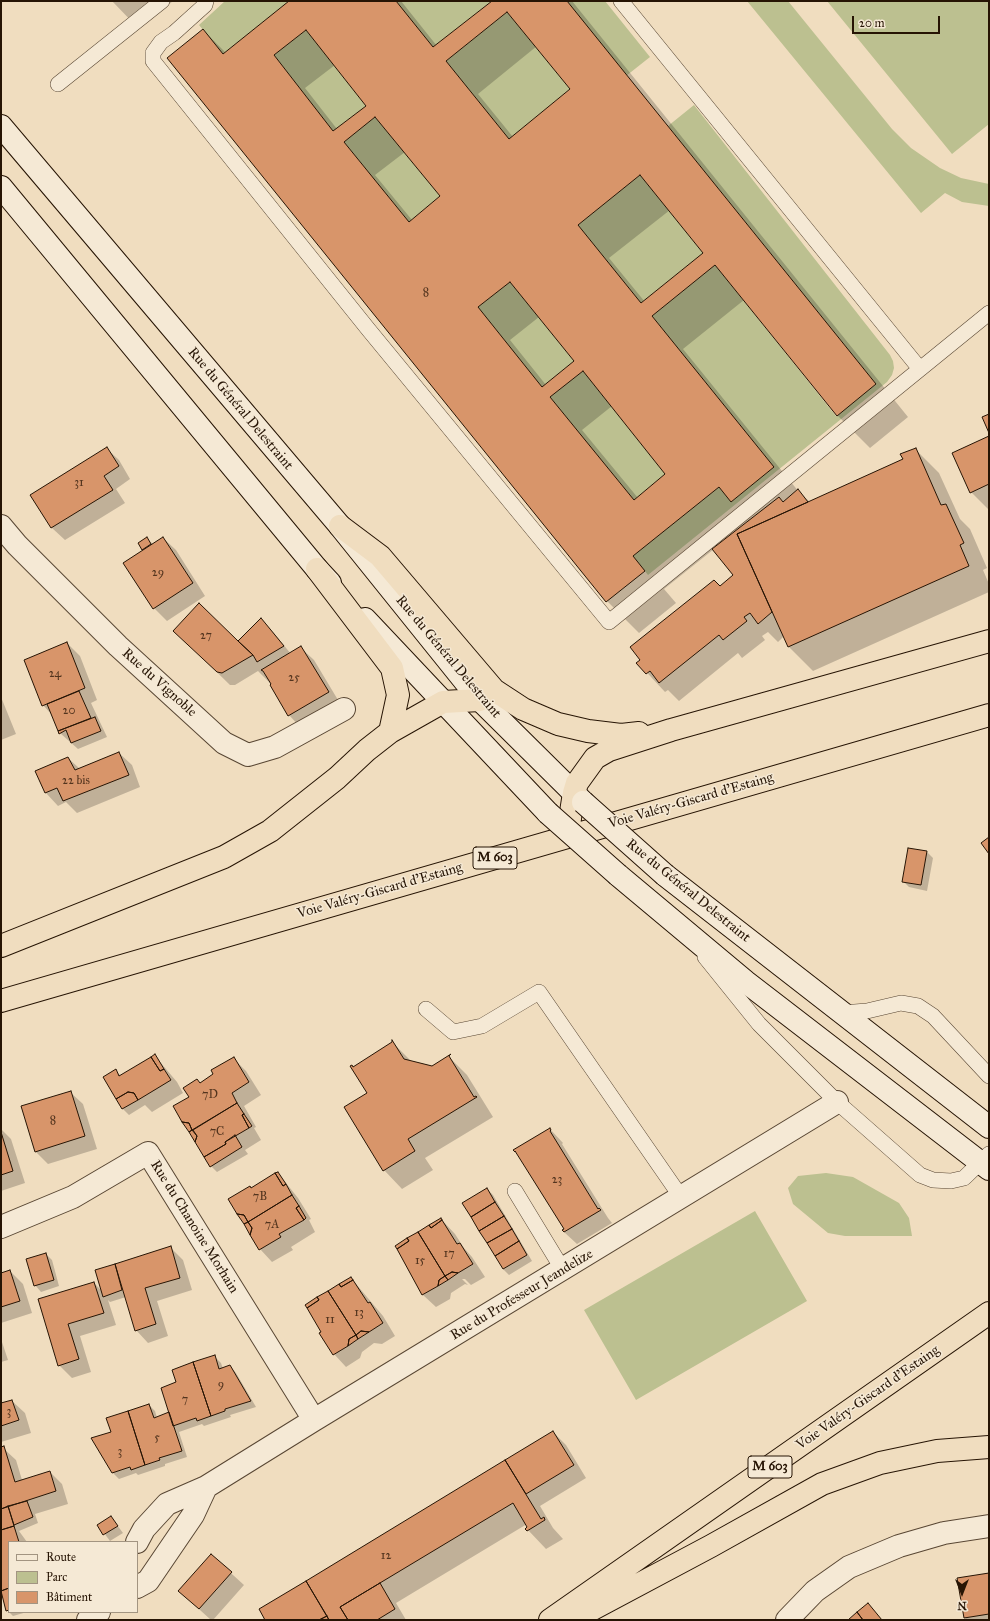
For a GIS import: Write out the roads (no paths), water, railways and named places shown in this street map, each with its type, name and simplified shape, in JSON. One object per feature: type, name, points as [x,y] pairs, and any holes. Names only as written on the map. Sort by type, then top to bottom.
[{"type":"highway","points":[[340,526],[380,556],[494,690],[523,709],[558,724],[588,731],[621,735],[670,730]]},
{"type":"highway","points":[[317,569],[392,668],[398,695],[390,732]]},
{"type":"highway","points":[[568,831],[578,797],[577,783],[595,758],[609,750],[670,730],[989,641]]},
{"type":"highway","points":[[1,946],[224,857],[270,831],[337,778],[367,750],[390,732],[443,702],[480,700]]},
{"type":"highway","name":"Voie Valéry-Giscard d'Estaing","points":[[1,1001],[989,714]]},
{"type":"highway","name":"Voie Valéry-Giscard d'Estaing","points":[[550,1620],[989,1313]]},
{"type":"highway","points":[[572,1620],[711,1546],[822,1484],[880,1463],[937,1451],[989,1447]]},
{"type":"main road","name":"Rue du Général Delestraint","points":[[1,126],[340,526],[480,700],[578,797],[665,875],[989,1127]]},
{"type":"main road","points":[[1,187],[317,569],[548,813],[618,875],[752,987],[986,1162]]},
{"type":"main road","name":"Rue du Vignoble","points":[[1,526],[17,546],[118,646],[224,743],[248,755],[275,747],[344,709]]},
{"type":"main road","name":"Rue du Professeur Jeandelize","points":[[138,1541],[144,1529],[167,1504],[206,1487],[838,1102]]},
{"type":"main road","name":"Rue du Chanoine Morhain","points":[[1,1227],[73,1197],[148,1153],[314,1420]]},
{"type":"main road","points":[[138,1586],[148,1581],[193,1515],[206,1487]]},
{"type":"main road","points":[[787,1620],[815,1591],[849,1568],[898,1546],[944,1532],[989,1526]]},
{"type":"main road","points":[[88,1620],[98,1613]]},
{"type":"lane","points":[[58,84],[162,1]]},
{"type":"lane","points":[[206,1],[205,5],[190,19],[161,42],[153,53],[153,61],[383,348],[609,622],[989,313]]},
{"type":"lane","points":[[620,1],[920,369]]},
{"type":"lane","points":[[686,933],[759,1024],[838,1102],[920,1175],[933,1180],[958,1180],[964,1178],[986,1162]]},
{"type":"lane","points":[[426,1010],[453,1032],[482,1026],[539,992],[682,1197]]},
{"type":"lane","points":[[842,1013],[867,1011],[901,1003],[918,1006],[933,1016],[989,1076]]},
{"type":"lane","points":[[514,1190],[563,1270]]}]
